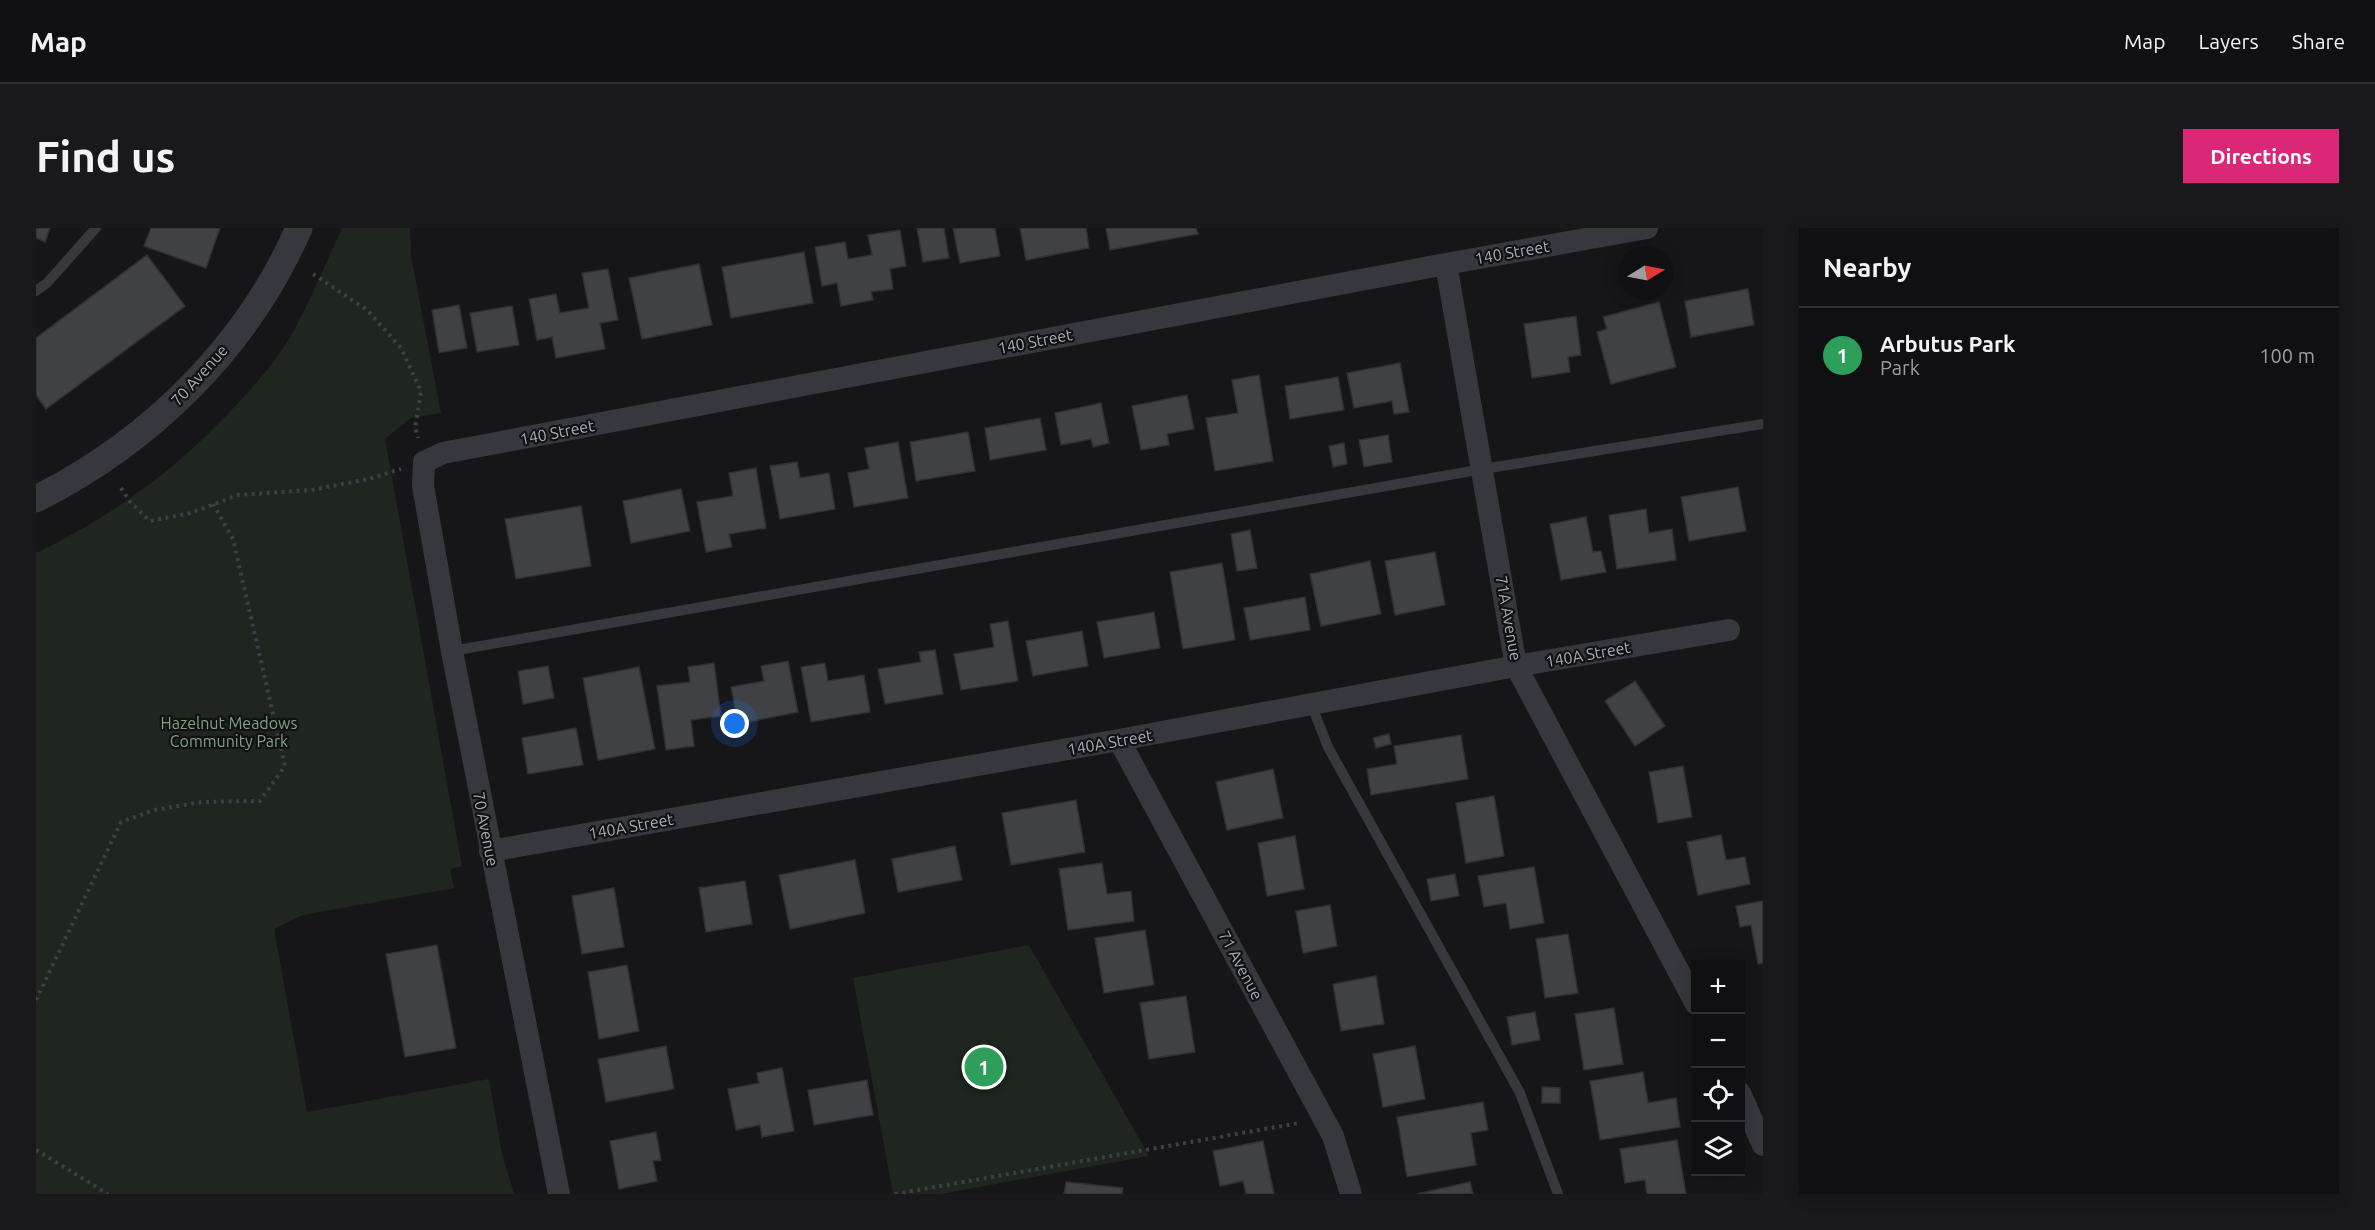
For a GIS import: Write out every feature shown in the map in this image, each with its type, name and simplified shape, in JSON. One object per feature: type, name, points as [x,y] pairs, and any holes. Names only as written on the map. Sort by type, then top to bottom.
[{"type":"street","name":"70 Avenue","points":[[36,499],[104,461],[158,419],[211,366],[259,303],[284,262],[299,228]]},
{"type":"street","name":"140 Street","points":[[424,462],[443,453],[1647,228]]},
{"type":"street","name":"71A Avenue","points":[[1446,264],[1516,666],[1691,996]]},
{"type":"street","name":"70 Avenue","points":[[424,462],[423,486],[452,651],[559,1194]]},
{"type":"street","name":"140A Street","points":[[490,851],[1119,740],[1516,666],[1729,630]]},
{"type":"street","name":"71 Avenue","points":[[1119,740],[1333,1136],[1351,1194]]},
{"type":"street","points":[[1745,1104],[1763,1145]]},
{"type":"lane","points":[[36,291],[96,228]]},
{"type":"lane","points":[[452,651],[1483,469],[1763,424]]},
{"type":"lane","points":[[1311,705],[1328,747],[1520,1093],[1558,1194]]},
{"type":"path","points":[[121,488],[131,503],[150,521],[190,513],[238,495],[310,490],[369,479],[424,462],[415,428],[421,391],[401,348],[367,310],[313,274]]},
{"type":"path","points":[[36,1000],[121,822],[154,810],[202,802],[260,801],[285,766],[233,539],[213,504]]},
{"type":"path","points":[[895,1194],[1305,1122]]},
{"type":"path","points":[[36,1150],[108,1194]]},
{"type":"green space","name":"Hazelnut Meadows Community Park","points":[[342,228],[410,228],[411,256],[441,413],[411,418],[385,439],[462,866],[450,869],[454,888],[303,915],[274,929],[307,1112],[489,1079],[502,1154],[514,1194],[36,1194],[36,553],[93,523],[146,487],[195,447],[240,401],[289,339]]},
{"type":"green space","points":[[1029,945],[1149,1156],[941,1194],[893,1194],[853,978]]},
{"type":"building","points":[[36,228],[50,228],[45,242],[36,238]]},
{"type":"building","points":[[151,228],[220,228],[206,268],[144,246]]},
{"type":"building","points":[[917,228],[944,228],[949,258],[923,262]]},
{"type":"building","points":[[953,228],[995,228],[1000,256],[960,263]]},
{"type":"building","points":[[1020,228],[1086,228],[1089,248],[1026,260]]},
{"type":"building","points":[[1106,228],[1196,228],[1198,234],[1110,250]]},
{"type":"building","points":[[900,230],[906,266],[890,269],[893,289],[871,292],[873,300],[841,306],[837,283],[822,286],[815,247],[845,242],[848,259],[872,255],[868,235]]},
{"type":"building","points":[[804,252],[813,303],[731,318],[722,267]]},
{"type":"building","points":[[147,255],[185,306],[46,409],[36,395],[36,338]]},
{"type":"building","points":[[699,264],[712,325],[642,339],[629,278]]},
{"type":"building","points":[[608,269],[618,320],[600,323],[605,349],[556,358],[552,337],[537,340],[529,299],[556,294],[560,313],[589,308],[582,273]]},
{"type":"building","points":[[1748,289],[1754,325],[1691,337],[1685,301]]},
{"type":"building","points":[[1659,302],[1676,367],[1611,384],[1597,332],[1607,329],[1603,317]]},
{"type":"building","points":[[459,305],[467,348],[439,353],[432,310]]},
{"type":"building","points":[[512,306],[519,345],[477,352],[470,313]]},
{"type":"building","points":[[1576,316],[1581,355],[1568,357],[1570,372],[1532,378],[1524,324]]},
{"type":"building","points":[[1400,363],[1409,412],[1394,414],[1392,401],[1354,408],[1347,373]]},
{"type":"building","points":[[1259,375],[1273,461],[1215,471],[1206,418],[1238,413],[1232,380]]},
{"type":"building","points":[[1338,377],[1344,410],[1290,419],[1285,386]]},
{"type":"building","points":[[1187,395],[1194,429],[1167,434],[1169,445],[1141,450],[1132,406]]},
{"type":"building","points":[[1101,403],[1109,443],[1093,447],[1091,439],[1061,445],[1055,413]]},
{"type":"building","points":[[1040,418],[1046,450],[990,460],[985,428]]},
{"type":"building","points":[[968,432],[975,471],[916,481],[910,442]]},
{"type":"building","points":[[1388,435],[1392,462],[1364,467],[1359,440]]},
{"type":"building","points":[[898,442],[908,498],[854,507],[848,473],[869,469],[865,448]]},
{"type":"building","points":[[1344,443],[1347,464],[1333,467],[1329,446]]},
{"type":"building","points":[[797,462],[800,478],[829,473],[835,509],[780,519],[770,466]]},
{"type":"building","points":[[756,468],[766,528],[729,534],[732,547],[706,552],[697,502],[733,496],[729,473]]},
{"type":"building","points":[[1738,487],[1746,531],[1689,541],[1681,497]]},
{"type":"building","points":[[681,489],[690,531],[631,543],[623,501]]},
{"type":"building","points":[[581,506],[591,566],[516,579],[505,519]]},
{"type":"building","points":[[1646,509],[1649,533],[1672,529],[1676,560],[1617,569],[1609,515]]},
{"type":"building","points":[[1586,517],[1593,552],[1601,551],[1606,572],[1561,580],[1550,524]]},
{"type":"building","points":[[1250,530],[1257,568],[1237,571],[1231,534]]},
{"type":"building","points":[[1435,552],[1445,605],[1395,615],[1385,561]]},
{"type":"building","points":[[1370,561],[1381,614],[1321,626],[1310,574]]},
{"type":"building","points":[[1222,563],[1235,640],[1183,649],[1170,572]]},
{"type":"building","points":[[1305,597],[1310,630],[1250,640],[1244,608]]},
{"type":"building","points":[[1154,612],[1160,648],[1104,658],[1097,622]]},
{"type":"building","points":[[1008,621],[1018,681],[961,690],[954,654],[994,647],[990,624]]},
{"type":"building","points":[[1082,631],[1088,666],[1033,676],[1026,641]]},
{"type":"building","points":[[935,650],[943,694],[885,704],[878,669],[921,662],[919,652]]},
{"type":"building","points":[[788,661],[798,712],[738,724],[731,687],[764,681],[761,666]]},
{"type":"building","points":[[714,663],[721,716],[691,720],[694,746],[666,750],[657,686],[690,682],[688,667]]},
{"type":"building","points":[[825,663],[828,681],[864,675],[870,712],[811,722],[801,667]]},
{"type":"building","points":[[548,666],[554,698],[523,704],[518,671]]},
{"type":"building","points":[[639,667],[655,749],[598,760],[583,678]]},
{"type":"building","points":[[1635,681],[1665,726],[1635,746],[1605,701]]},
{"type":"building","points":[[576,728],[583,765],[528,774],[522,738]]},
{"type":"building","points":[[1389,734],[1391,744],[1376,748],[1373,738]]},
{"type":"building","points":[[1461,735],[1468,779],[1371,795],[1367,769],[1397,764],[1394,746]]},
{"type":"building","points":[[1683,766],[1692,817],[1658,823],[1649,772]]},
{"type":"building","points":[[1273,769],[1283,818],[1227,830],[1216,782]]},
{"type":"building","points":[[1494,796],[1504,856],[1466,863],[1456,803]]},
{"type":"building","points":[[1076,800],[1085,852],[1011,865],[1002,813]]},
{"type":"building","points":[[1721,835],[1726,860],[1745,857],[1750,884],[1698,895],[1687,842]]},
{"type":"building","points":[[1295,836],[1304,889],[1267,896],[1258,843]]},
{"type":"building","points":[[955,846],[962,880],[898,892],[892,859]]},
{"type":"building","points":[[855,860],[865,913],[790,929],[779,875]]},
{"type":"building","points":[[1102,863],[1107,894],[1131,891],[1134,921],[1068,930],[1059,869]]},
{"type":"building","points":[[1534,867],[1544,923],[1510,929],[1506,903],[1484,907],[1478,876]]},
{"type":"building","points":[[1455,874],[1459,896],[1431,901],[1427,879]]},
{"type":"building","points":[[745,881],[752,924],[706,932],[699,888]]},
{"type":"building","points":[[614,888],[624,947],[582,954],[572,896]]},
{"type":"building","points":[[1763,901],[1763,963],[1758,964],[1751,925],[1740,927],[1736,906]]},
{"type":"building","points":[[1330,905],[1337,946],[1303,953],[1296,911]]},
{"type":"building","points":[[1145,930],[1154,985],[1104,993],[1095,938]]},
{"type":"building","points":[[1568,934],[1578,993],[1545,998],[1536,939]]},
{"type":"building","points":[[437,945],[456,1048],[405,1057],[386,954]]},
{"type":"building","points":[[627,965],[639,1031],[599,1039],[588,972]]},
{"type":"building","points":[[1376,976],[1384,1024],[1341,1031],[1333,984]]},
{"type":"building","points":[[1186,996],[1195,1052],[1149,1059],[1140,1003]]},
{"type":"building","points":[[1614,1008],[1623,1064],[1584,1070],[1575,1014]]},
{"type":"building","points":[[1535,1012],[1540,1040],[1512,1045],[1507,1017]]},
{"type":"building","points":[[666,1046],[674,1089],[606,1102],[598,1059]]},
{"type":"building","points":[[1415,1046],[1425,1099],[1383,1107],[1373,1054]]},
{"type":"building","points":[[782,1068],[794,1131],[762,1137],[760,1125],[736,1130],[728,1089],[759,1083],[757,1073]]},
{"type":"building","points":[[1643,1072],[1648,1103],[1676,1098],[1680,1127],[1600,1140],[1590,1081]]},
{"type":"building","points":[[867,1080],[873,1115],[814,1125],[808,1090]]},
{"type":"building","points":[[1542,1087],[1560,1088],[1560,1103],[1542,1103]]},
{"type":"building","points":[[1483,1102],[1488,1130],[1471,1133],[1476,1165],[1407,1177],[1397,1117]]},
{"type":"building","points":[[656,1132],[661,1160],[653,1161],[657,1181],[619,1189],[610,1141]]},
{"type":"building","points":[[1677,1140],[1686,1194],[1647,1194],[1645,1180],[1625,1183],[1620,1149]]},
{"type":"building","points":[[1263,1141],[1274,1194],[1246,1194],[1243,1181],[1220,1186],[1213,1151]]},
{"type":"building","points":[[1066,1182],[1123,1188],[1122,1194],[1064,1194]]},
{"type":"building","points":[[1470,1182],[1473,1194],[1417,1194]]},
{"type":"place","name":"Arbutus Park","points":[[984,1067]]}]
